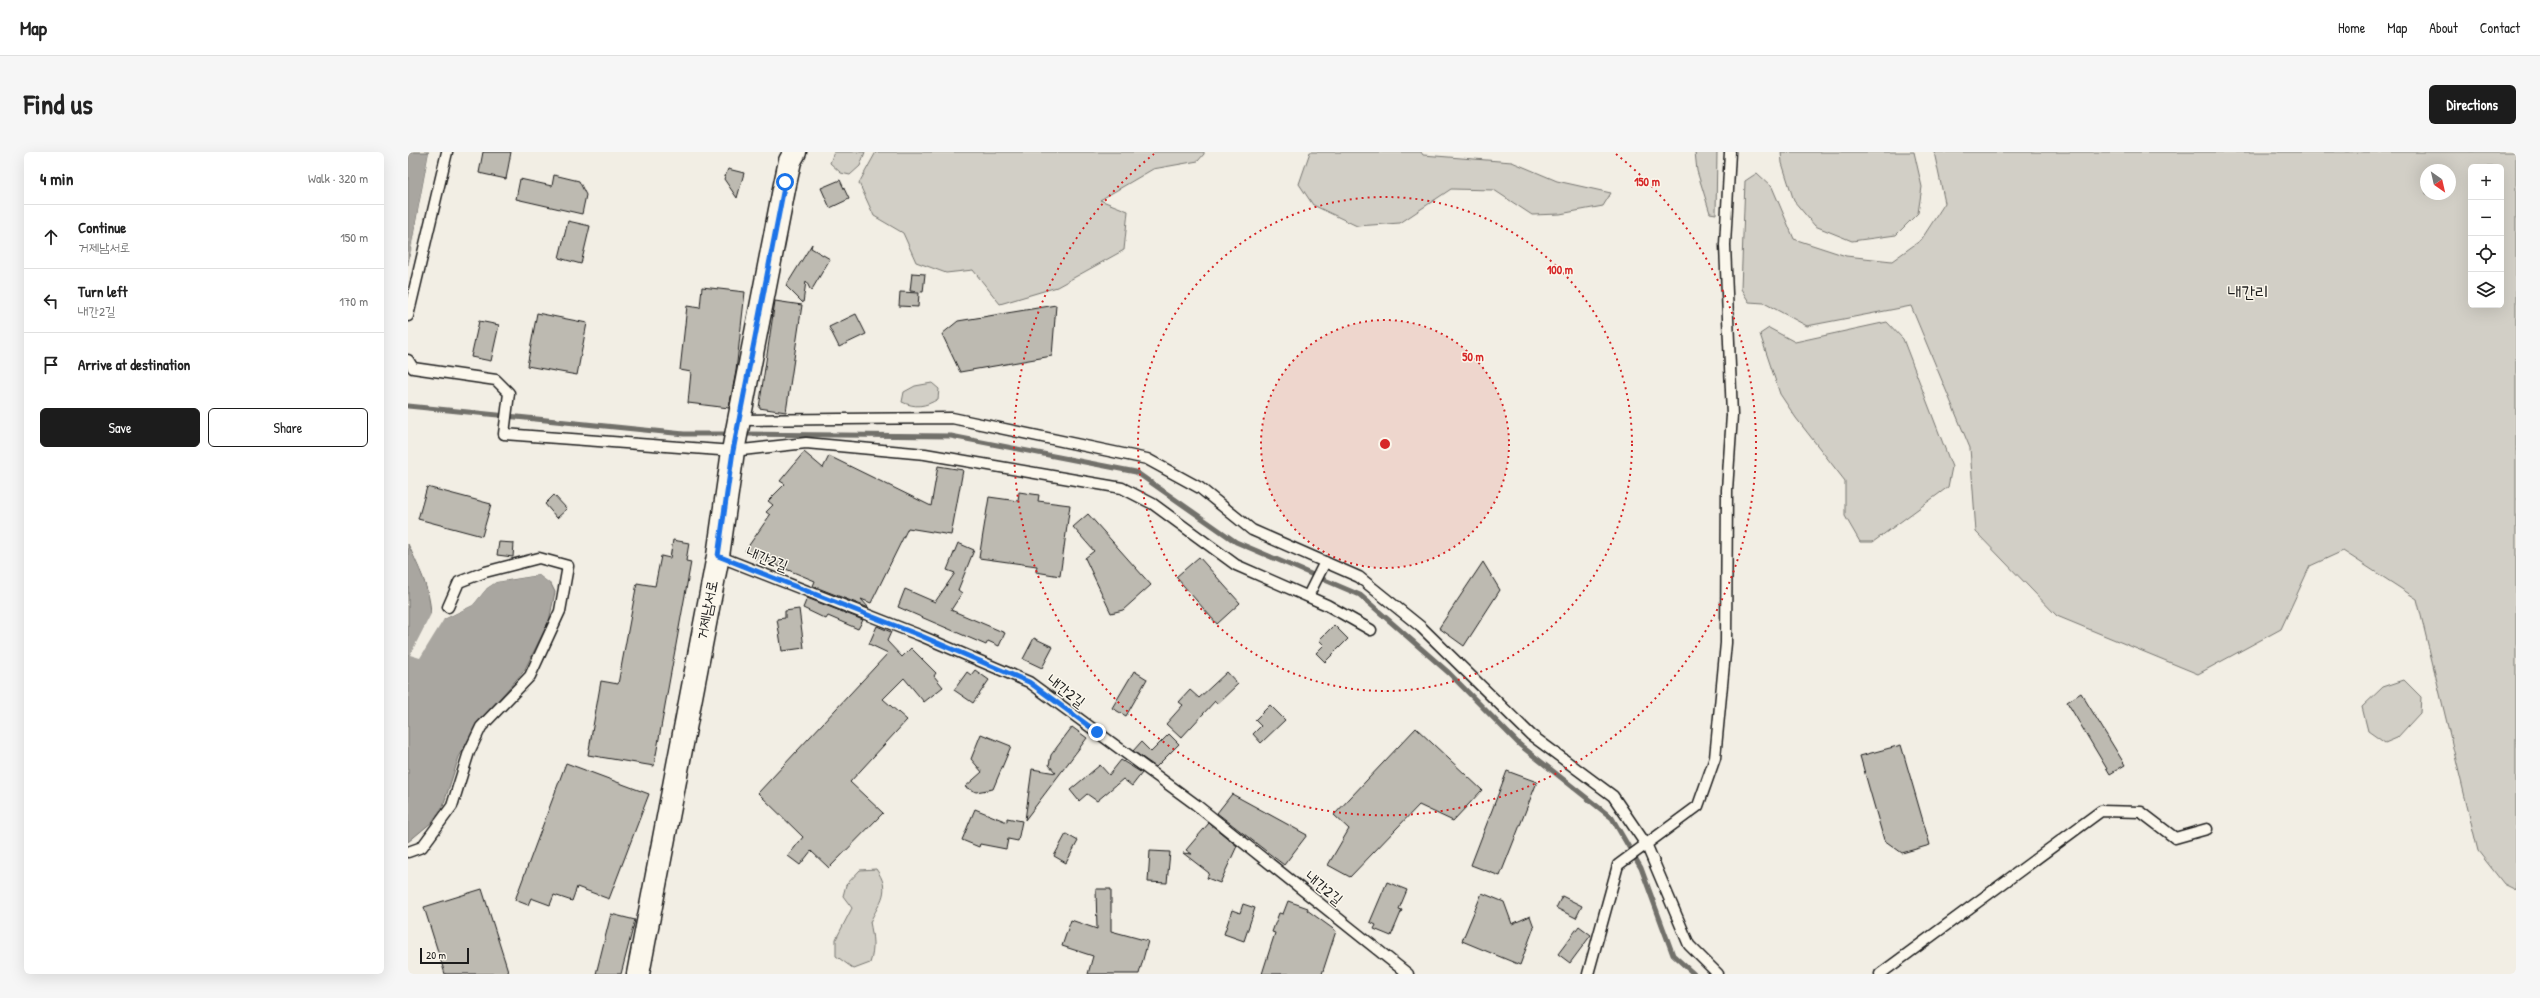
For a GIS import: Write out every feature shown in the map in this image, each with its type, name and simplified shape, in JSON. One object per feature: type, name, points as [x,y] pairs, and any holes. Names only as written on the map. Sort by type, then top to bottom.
[{"type":"main road","name":"거제남서로","points":[[638,974],[718,556],[733,451],[784,189],[790,162],[795,152]]},
{"type":"lane","points":[[408,316],[446,152]]},
{"type":"lane","points":[[1588,974],[1618,865],[1647,846],[1698,806],[1716,758],[1726,643],[1727,490],[1732,415],[1725,245],[1730,152]]},
{"type":"lane","points":[[408,360],[414,368],[496,380],[508,393],[504,434],[733,451],[806,443],[926,454],[1122,488],[1154,504],[1236,565],[1308,596],[1371,630]]},
{"type":"lane","points":[[739,420],[952,418],[1147,460],[1200,488],[1252,530],[1359,577],[1421,627],[1531,735],[1613,796],[1647,846],[1689,945],[1718,974]]},
{"type":"lane","name":"내간2길","points":[[718,556],[919,635],[1029,682],[1195,804],[1408,974]]},
{"type":"lane","points":[[408,852],[422,847],[452,806],[469,752],[481,727],[530,676],[560,611],[568,566],[539,558],[485,572],[459,582],[448,607]]},
{"type":"lane","points":[[1308,596],[1325,562]]},
{"type":"lane","points":[[1880,974],[2100,811],[2141,812],[2175,838],[2207,829]]},
{"type":"shaded area","points":[[408,152],[429,152],[408,265]]},
{"type":"shaded area","points":[[834,152],[865,152],[860,166],[850,175],[841,173],[830,163]]},
{"type":"shaded area","points":[[876,152],[1204,152],[1204,154],[1198,161],[1153,169],[1100,200],[1128,211],[1124,250],[1057,287],[1000,304],[973,270],[946,273],[916,262],[903,233],[874,216],[859,183]]},
{"type":"shaded area","points":[[1310,152],[1421,152],[1423,155],[1512,162],[1557,181],[1611,193],[1603,206],[1560,214],[1532,215],[1494,190],[1451,189],[1400,223],[1357,226],[1313,205],[1299,184]]},
{"type":"shaded area","points":[[1695,152],[1717,152],[1716,214],[1710,213],[1697,171]]},
{"type":"shaded area","points":[[1781,152],[1914,152],[1922,187],[1918,213],[1896,235],[1852,241],[1815,226],[1794,201],[1782,163]]},
{"type":"shaded area","points":[[1934,152],[2516,152],[2516,890],[2504,884],[2478,851],[2417,599],[2343,551],[2310,566],[2281,629],[2198,674],[2057,616],[1976,532],[1970,448],[1911,306],[1807,326],[1764,303],[1749,302],[1741,289],[1745,181],[1757,173],[1772,187],[1794,239],[1846,256],[1892,261],[1921,240],[1945,203]]},
{"type":"shaded area","points":[[1887,322],[1903,339],[1952,467],[1948,487],[1873,542],[1860,542],[1845,516],[1845,481],[1796,418],[1780,394],[1760,334],[1769,328],[1795,342]]},
{"type":"shaded area","points":[[932,383],[939,389],[938,399],[929,404],[920,406],[902,402],[904,392],[915,386]]},
{"type":"shaded area","points":[[408,544],[420,570],[429,596],[431,614],[444,619],[473,605],[487,588],[496,582],[539,575],[551,584],[555,592],[549,621],[524,671],[478,723],[459,757],[443,806],[432,822],[408,842]]},
{"type":"shaded area","points":[[2404,680],[2421,697],[2420,713],[2397,738],[2385,743],[2368,731],[2362,707],[2383,687]]},
{"type":"shaded area","points":[[876,869],[881,877],[884,890],[881,902],[870,922],[873,943],[872,958],[870,963],[854,969],[836,956],[836,939],[852,908],[843,896],[846,885],[860,870]]},
{"type":"pier","points":[[429,152],[431,152],[408,267],[408,265]]},
{"type":"pier","points":[[408,542],[425,577],[433,601],[433,613],[444,617],[471,603],[495,580],[539,573],[553,582],[551,584],[539,575],[496,582],[487,588],[473,605],[444,619],[420,658],[410,655],[431,614],[431,601],[424,578]]},
{"type":"building","points":[[483,152],[511,152],[506,179],[479,173]]},
{"type":"building","points":[[728,169],[744,173],[737,198],[724,179]]},
{"type":"building","points":[[554,175],[579,181],[586,195],[582,214],[516,199],[520,179],[552,186]]},
{"type":"building","points":[[840,180],[849,199],[830,208],[821,188]]},
{"type":"building","points":[[568,221],[590,226],[581,264],[559,258]]},
{"type":"building","points":[[812,244],[811,248],[830,259],[811,291],[806,281],[803,303],[786,286]]},
{"type":"building","points":[[912,273],[925,274],[923,292],[910,291]]},
{"type":"building","points":[[702,287],[745,292],[736,371],[729,408],[688,403],[691,372],[680,370],[687,306],[700,308]]},
{"type":"building","points":[[900,292],[919,293],[918,307],[899,306]]},
{"type":"building","points":[[775,301],[802,305],[786,412],[759,408]]},
{"type":"building","points":[[1056,305],[1052,356],[960,372],[942,334],[958,321]]},
{"type":"building","points":[[537,313],[587,323],[577,375],[527,366]]},
{"type":"building","points":[[856,314],[866,334],[839,347],[829,327]]},
{"type":"building","points":[[479,321],[499,325],[491,361],[471,357]]},
{"type":"building","points":[[804,452],[823,468],[829,456],[931,506],[938,466],[963,470],[951,535],[908,528],[871,603],[861,599],[869,608],[813,586],[815,581],[759,558],[757,560],[745,551],[770,515],[766,512],[773,505],[768,501],[785,484],[780,481]]},
{"type":"building","points":[[427,487],[491,504],[482,536],[418,519]]},
{"type":"building","points":[[1019,492],[1039,495],[1038,501],[1070,505],[1060,576],[1036,572],[1037,566],[979,558],[989,497],[1018,501]]},
{"type":"building","points":[[554,495],[567,509],[557,518],[545,504]]},
{"type":"building","points":[[1088,514],[1151,585],[1123,610],[1111,613],[1085,558],[1094,551],[1073,527]]},
{"type":"building","points":[[673,540],[689,543],[686,561],[691,562],[654,766],[588,755],[601,681],[618,684],[637,583],[655,586],[661,556],[670,558]]},
{"type":"building","points":[[499,542],[514,543],[513,557],[497,555]]},
{"type":"building","points":[[958,543],[974,550],[958,590],[962,593],[951,610],[1005,633],[999,646],[988,641],[986,645],[898,607],[905,589],[935,602],[955,573],[947,570]]},
{"type":"building","points":[[1199,557],[1240,603],[1217,624],[1176,577]]},
{"type":"building","points":[[1483,562],[1500,590],[1464,646],[1439,628]]},
{"type":"building","points":[[807,598],[863,620],[858,629],[828,616],[826,619],[803,608]]},
{"type":"building","points":[[799,609],[804,648],[782,651],[777,619],[785,618],[785,611]]},
{"type":"building","points":[[1334,625],[1348,639],[1325,662],[1316,653],[1324,645],[1319,640]]},
{"type":"building","points":[[877,626],[891,632],[887,641],[902,657],[911,648],[936,673],[934,676],[943,687],[924,702],[904,678],[883,699],[907,720],[850,782],[883,813],[829,868],[811,851],[800,865],[788,856],[803,837],[758,793],[888,653],[869,644]]},
{"type":"building","points":[[1034,638],[1053,647],[1042,668],[1023,659]]},
{"type":"building","points":[[975,670],[989,680],[973,703],[954,690],[967,672],[971,675]]},
{"type":"building","points":[[1134,671],[1147,679],[1126,716],[1112,708]]},
{"type":"building","points":[[1227,672],[1238,684],[1217,704],[1215,701],[1181,738],[1166,724],[1183,705],[1179,702],[1190,690],[1199,698]]},
{"type":"building","points":[[2081,693],[2125,765],[2110,774],[2067,702]]},
{"type":"building","points":[[1270,705],[1285,720],[1261,743],[1253,734],[1261,726],[1255,720]]},
{"type":"building","points":[[1072,727],[1087,738],[1025,820],[1032,769],[1056,773],[1049,765],[1051,755]]},
{"type":"building","points":[[1416,728],[1482,790],[1453,821],[1419,805],[1350,877],[1328,865],[1349,829],[1334,815]]},
{"type":"building","points":[[981,734],[1011,746],[993,789],[976,792],[965,787],[982,772],[971,759]]},
{"type":"building","points":[[1169,734],[1179,744],[1156,767],[1133,751],[1141,742],[1151,752]]},
{"type":"building","points":[[1901,745],[1930,845],[1902,853],[1884,840],[1860,756]]},
{"type":"building","points":[[1121,760],[1142,773],[1132,786],[1123,779],[1097,801],[1087,794],[1079,801],[1070,790],[1100,765],[1109,775]]},
{"type":"building","points":[[566,763],[649,794],[609,899],[577,887],[572,901],[554,895],[550,905],[531,898],[528,905],[515,900]]},
{"type":"building","points":[[1507,771],[1537,782],[1500,876],[1471,865]]},
{"type":"building","points":[[1232,794],[1307,835],[1284,865],[1217,813]]},
{"type":"building","points":[[975,809],[1007,822],[1007,818],[1022,821],[1018,841],[1008,839],[1006,849],[980,844],[979,847],[962,840]]},
{"type":"building","points":[[1209,823],[1237,846],[1220,883],[1207,878],[1209,873],[1183,853],[1192,854],[1186,850]]},
{"type":"building","points":[[1066,834],[1078,841],[1066,863],[1054,856]]},
{"type":"building","points":[[1150,851],[1170,852],[1167,883],[1148,882]]},
{"type":"building","points":[[1387,882],[1407,890],[1399,909],[1402,910],[1391,936],[1374,929],[1376,925],[1370,922]]},
{"type":"building","points":[[482,889],[509,974],[445,974],[424,907]]},
{"type":"building","points":[[1096,889],[1111,889],[1111,931],[1148,941],[1139,974],[1088,974],[1093,956],[1062,946],[1071,920],[1097,929]]},
{"type":"building","points":[[1482,893],[1504,902],[1512,924],[1530,916],[1534,927],[1520,965],[1462,941]]},
{"type":"building","points":[[1562,896],[1582,906],[1576,918],[1556,908]]},
{"type":"building","points":[[1288,901],[1308,908],[1307,910],[1336,931],[1322,974],[1262,974],[1275,933],[1272,932],[1279,913],[1283,914]]},
{"type":"building","points":[[1243,904],[1255,908],[1244,941],[1224,934],[1232,910],[1240,913]]},
{"type":"building","points":[[611,914],[635,920],[621,974],[596,974]]},
{"type":"building","points":[[1579,926],[1591,935],[1570,963],[1558,954]]},
{"type":"waterway","points":[[408,406],[684,434],[730,434]]},
{"type":"waterway","points":[[742,434],[951,436],[1136,472],[1236,542],[1360,595],[1449,673],[1520,745],[1612,818],[1641,868],[1673,955],[1694,974]]},
{"type":"district","name":"내간리","points":[[2248,292]]},
{"type":"route","points":[[785,182],[733,451],[718,556],[919,635],[1029,682],[1097,732]]}]
